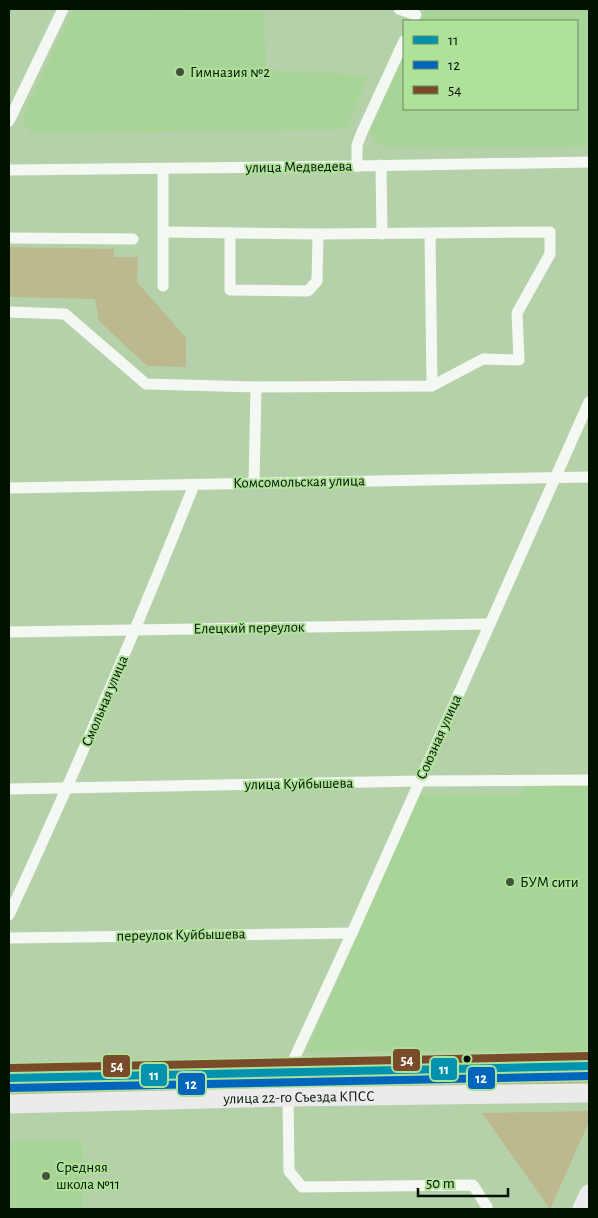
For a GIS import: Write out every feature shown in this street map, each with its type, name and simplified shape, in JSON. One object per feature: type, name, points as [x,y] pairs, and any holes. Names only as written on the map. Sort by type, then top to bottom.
[{"type":"main road","name":"улица 22-го Съезда КПСС","points":[[9,1078],[589,1066]]},
{"type":"main road","points":[[288,1072],[288,1097]]},
{"type":"main road","name":"улица 22-го Съезда КПСС","points":[[9,1104],[288,1097],[589,1093]]},
{"type":"main road","points":[[582,1209],[589,1194]]},
{"type":"street","points":[[9,121],[63,9]]},
{"type":"street","points":[[399,9],[416,15]]},
{"type":"street","points":[[357,166],[357,145],[403,43]]},
{"type":"street","name":"улица Медведева","points":[[9,170],[589,162]]},
{"type":"street","points":[[380,166],[382,234]]},
{"type":"street","points":[[163,169],[163,286]]},
{"type":"street","points":[[9,312],[65,314],[146,384],[256,387],[432,386],[483,359],[519,360],[517,313],[550,254],[550,232],[318,234],[164,232]]},
{"type":"street","points":[[230,233],[230,290],[308,291],[317,281],[318,234]]},
{"type":"street","points":[[430,233],[432,386]]},
{"type":"street","points":[[9,238],[132,239]]},
{"type":"street","points":[[254,483],[256,387]]},
{"type":"street","name":"Союзная улица","points":[[288,1072],[420,781],[554,476],[589,402]]},
{"type":"street","name":"Комсомольская улица","points":[[9,488],[554,476],[589,477]]},
{"type":"street","name":"Смольная улица","points":[[9,915],[68,788],[136,630],[194,485]]},
{"type":"street","name":"Елецкий переулок","points":[[9,632],[490,624]]},
{"type":"street","name":"улица Куйбышева","points":[[9,789],[420,781],[589,780]]},
{"type":"street","name":"переулок Куйбышева","points":[[9,938],[352,933]]},
{"type":"street","points":[[288,1097],[289,1171],[302,1187],[473,1185],[487,1209]]},
{"type":"shaded area","points":[[426,9],[589,9],[589,146],[384,147],[375,142],[370,131],[403,57],[403,110],[578,110],[578,20],[420,20]]},
{"type":"shaded area","name":"Гимназия №2","points":[[73,10],[264,12],[266,70],[368,75],[347,129],[33,134],[24,124],[23,115]]},
{"type":"shaded area","points":[[9,247],[114,249],[114,257],[138,257],[137,282],[186,338],[186,367],[147,366],[99,321],[95,299],[9,297]]},
{"type":"shaded area","points":[[589,782],[589,1051],[339,1051],[315,1054],[306,1052],[420,794],[522,794],[527,783]]},
{"type":"shaded area","points":[[589,1073],[589,1087],[299,1090],[296,1085],[298,1079]]},
{"type":"shaded area","points":[[263,1079],[265,1083],[262,1089],[9,1097],[9,1083]]},
{"type":"shaded area","points":[[589,1111],[589,1122],[550,1209],[482,1113]]},
{"type":"shaded area","name":"Средняя школа №11","points":[[82,1140],[83,1209],[9,1209],[9,1142]]},
{"type":"transit line","name":"54","points":[[9,1068],[589,1056]]},
{"type":"transit line","name":"11","points":[[9,1078],[589,1066]]},
{"type":"transit line","name":"12","points":[[9,1088],[589,1076]]},
{"type":"place","name":"Гимназия №2","points":[[180,72]]},
{"type":"place","name":"БУМ сити","points":[[510,882]]},
{"type":"place","name":"Средняя школа №11","points":[[46,1176]]}]
